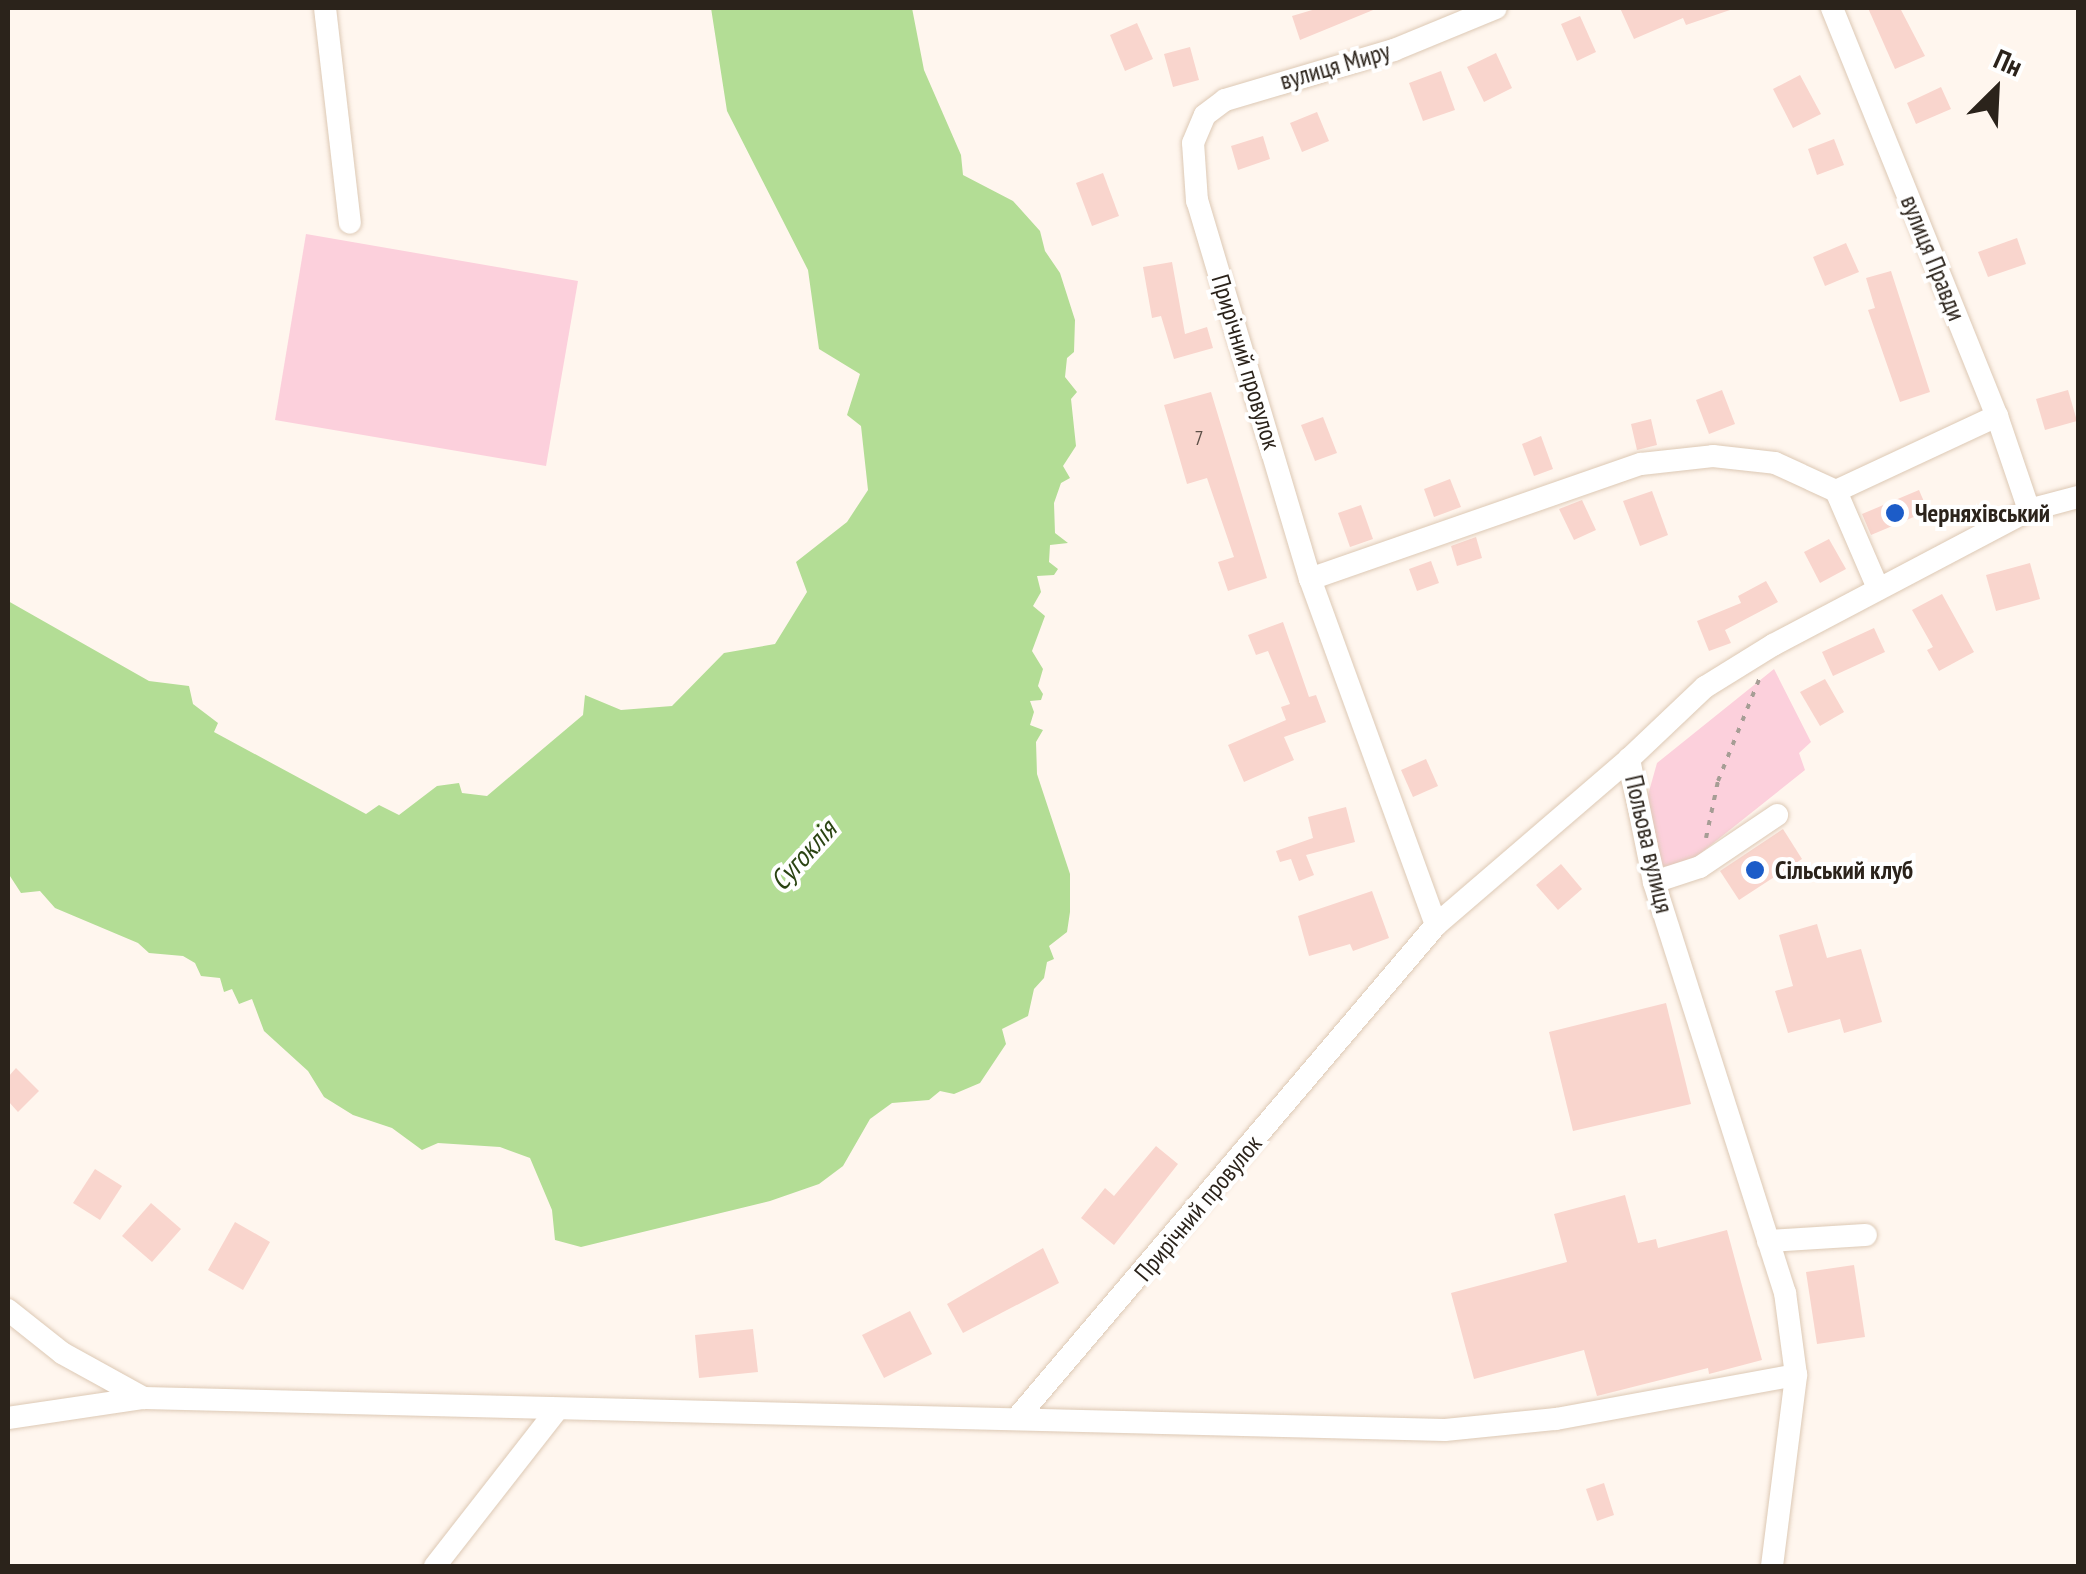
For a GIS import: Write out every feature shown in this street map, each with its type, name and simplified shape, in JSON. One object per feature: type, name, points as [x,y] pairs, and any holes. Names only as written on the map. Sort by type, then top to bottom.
[{"type":"street","points":[[325,8],[350,223]]},
{"type":"street","name":"вулиця Миру","points":[[1193,144],[1205,114],[1226,100],[1394,50],[1496,8]]},
{"type":"street","name":"вулиця Правди","points":[[1832,8],[1996,416],[2029,510]]},
{"type":"street","name":"Прирічний провулок","points":[[1018,1417],[1436,925],[1310,579],[1198,200],[1193,144]]},
{"type":"street","points":[[1836,491],[1996,416]]},
{"type":"street","points":[[1310,579],[1641,464],[1714,456],[1775,463],[1836,491],[1878,588]]},
{"type":"street","name":"Польова вулиця","points":[[1772,1566],[1796,1375],[1785,1293],[1654,882],[1629,759],[1705,687],[1773,645],[2029,510],[2078,497]]},
{"type":"street","points":[[1436,925],[1629,759]]},
{"type":"street","points":[[1654,882],[1700,867],[1777,815]]},
{"type":"street","points":[[1768,1241],[1866,1234]]},
{"type":"street","points":[[8,1310],[62,1353],[144,1398]]},
{"type":"street","points":[[8,1418],[144,1398],[1445,1430],[1556,1419],[1796,1375]]},
{"type":"street","points":[[435,1566],[557,1410]]},
{"type":"path","points":[[1700,867],[1718,782],[1773,645]]},
{"type":"shaded area","points":[[306,234],[578,281],[546,466],[275,420]]},
{"type":"shaded area","points":[[1774,669],[1811,742],[1799,753],[1805,770],[1682,868],[1662,866],[1652,846],[1648,795],[1657,763]]},
{"type":"water","name":"Сугоклія","points":[[711,8],[912,8],[924,70],[961,155],[963,175],[1013,201],[1040,231],[1045,251],[1060,273],[1075,320],[1074,352],[1067,358],[1065,377],[1077,392],[1071,399],[1076,446],[1063,466],[1070,478],[1061,483],[1054,503],[1055,533],[1068,543],[1050,545],[1049,562],[1058,569],[1054,575],[1037,576],[1041,592],[1033,606],[1045,616],[1032,651],[1043,669],[1038,686],[1043,694],[1041,700],[1030,701],[1034,712],[1030,725],[1043,730],[1036,742],[1037,774],[1070,874],[1070,912],[1067,932],[1049,946],[1054,959],[1047,962],[1044,978],[1034,989],[1028,1016],[1002,1029],[1006,1044],[980,1083],[954,1094],[940,1091],[929,1100],[892,1103],[870,1119],[843,1166],[819,1184],[770,1201],[581,1247],[555,1240],[552,1210],[530,1158],[500,1147],[438,1143],[422,1150],[392,1128],[353,1115],[324,1097],[308,1071],[264,1031],[252,999],[239,1004],[232,989],[224,992],[220,978],[201,976],[195,963],[183,956],[149,953],[138,943],[55,908],[40,891],[21,893],[8,873],[8,601],[149,681],[189,686],[193,704],[218,723],[214,732],[366,814],[379,805],[399,815],[437,786],[459,783],[462,793],[487,796],[583,715],[585,695],[621,710],[672,706],[724,653],[775,644],[807,592],[796,562],[847,522],[868,490],[861,426],[847,415],[860,374],[819,349],[808,270],[727,111]]},
{"type":"building","points":[[1319,8],[1378,8],[1300,40],[1292,16]]},
{"type":"building","points":[[1620,8],[1730,10],[1686,25],[1683,18],[1634,39]]},
{"type":"building","points":[[1868,8],[1900,8],[1925,56],[1895,69]]},
{"type":"building","points":[[1580,16],[1596,52],[1577,61],[1561,24]]},
{"type":"building","points":[[1137,23],[1153,59],[1125,71],[1110,35]]},
{"type":"building","points":[[1190,47],[1199,80],[1173,87],[1164,54]]},
{"type":"building","points":[[1496,53],[1512,88],[1484,102],[1467,67]]},
{"type":"building","points":[[1441,71],[1455,110],[1423,121],[1409,83]]},
{"type":"building","points":[[1800,75],[1821,114],[1793,128],[1773,89]]},
{"type":"building","points":[[1941,87],[1951,109],[1916,124],[1907,103]]},
{"type":"building","points":[[1317,112],[1329,141],[1302,152],[1290,123]]},
{"type":"building","points":[[1263,136],[1270,159],[1238,170],[1231,146]]},
{"type":"building","points":[[1834,139],[1844,165],[1817,175],[1808,149]]},
{"type":"building","points":[[1103,173],[1119,216],[1092,226],[1076,183]]},
{"type":"building","points":[[2017,238],[2026,264],[1988,277],[1978,252]]},
{"type":"building","points":[[1846,243],[1859,272],[1825,286],[1813,257]]},
{"type":"building","points":[[1172,262],[1185,334],[1207,327],[1213,348],[1174,359],[1161,316],[1152,318],[1143,267]]},
{"type":"building","points":[[1891,271],[1930,392],[1900,402],[1868,310],[1875,308],[1866,278]]},
{"type":"building","points":[[1722,390],[1735,424],[1709,434],[1696,400]]},
{"type":"building","points":[[2068,390],[2077,421],[2045,430],[2036,399]]},
{"type":"building","points":[[1211,392],[1267,578],[1228,591],[1218,562],[1234,557],[1207,478],[1187,484],[1164,405]]},
{"type":"building","points":[[1323,417],[1337,453],[1315,461],[1301,425]]},
{"type":"building","points":[[1651,419],[1657,445],[1637,450],[1631,424]]},
{"type":"building","points":[[1541,436],[1553,469],[1534,476],[1522,444]]},
{"type":"building","points":[[1450,479],[1461,507],[1434,517],[1424,489]]},
{"type":"building","name":"Черняхівський","points":[[1919,490],[1928,511],[1871,535],[1862,514]]},
{"type":"building","points":[[1652,491],[1668,535],[1640,546],[1623,501]]},
{"type":"building","points":[[1582,500],[1596,530],[1574,540],[1559,509]]},
{"type":"building","points":[[1361,505],[1373,539],[1350,547],[1338,513]]},
{"type":"building","points":[[1476,537],[1482,558],[1457,566],[1451,546]]},
{"type":"building","points":[[1829,539],[1846,569],[1820,583],[1804,552]]},
{"type":"building","points":[[1431,561],[1439,583],[1417,591],[1409,569]]},
{"type":"building","points":[[2030,563],[2040,599],[1996,611],[1986,575]]},
{"type":"building","points":[[1766,581],[1778,602],[1725,630],[1731,643],[1709,651],[1697,621],[1741,603],[1738,596]]},
{"type":"building","points":[[1942,594],[1974,652],[1939,671],[1927,650],[1933,647],[1912,610]]},
{"type":"building","points":[[1283,622],[1309,697],[1316,695],[1326,722],[1284,737],[1294,760],[1244,782],[1228,745],[1286,720],[1281,707],[1290,704],[1268,651],[1256,655],[1248,635]]},
{"type":"building","points":[[1874,628],[1885,652],[1833,676],[1822,652]]},
{"type":"building","points":[[1825,679],[1844,712],[1820,726],[1800,692]]},
{"type":"building","points":[[1426,759],[1438,786],[1413,797],[1401,770]]},
{"type":"building","points":[[1346,807],[1355,842],[1306,855],[1314,875],[1299,881],[1291,859],[1280,862],[1276,851],[1313,838],[1308,817]]},
{"type":"building","points":[[1783,829],[1802,859],[1739,900],[1720,871]]},
{"type":"building","points":[[1561,864],[1582,889],[1558,910],[1536,885]]},
{"type":"building","points":[[1372,891],[1389,938],[1353,951],[1350,944],[1309,956],[1298,916]]},
{"type":"building","points":[[1817,924],[1827,958],[1861,949],[1882,1022],[1844,1033],[1840,1019],[1788,1033],[1775,991],[1793,986],[1779,935]]},
{"type":"building","points":[[1666,1003],[1691,1104],[1573,1131],[1549,1032]]},
{"type":"building","points":[[16,1068],[39,1091],[18,1112],[8,1101],[8,1077]]},
{"type":"building","points":[[1156,1146],[1178,1164],[1114,1245],[1081,1218],[1105,1188],[1114,1196]]},
{"type":"building","points":[[95,1169],[122,1186],[100,1220],[73,1203]]},
{"type":"building","points":[[1625,1195],[1638,1243],[1656,1239],[1658,1248],[1727,1230],[1762,1360],[1709,1374],[1708,1368],[1597,1396],[1584,1350],[1474,1379],[1451,1293],[1567,1262],[1554,1214]]},
{"type":"building","points":[[151,1203],[181,1229],[152,1262],[122,1236]]},
{"type":"building","points":[[235,1222],[270,1242],[243,1290],[208,1270]]},
{"type":"building","points":[[1043,1248],[1059,1283],[963,1333],[947,1304]]},
{"type":"building","points":[[1854,1265],[1865,1337],[1817,1344],[1806,1272]]},
{"type":"building","points":[[910,1311],[932,1354],[884,1378],[862,1335]]},
{"type":"building","points":[[753,1329],[758,1372],[699,1378],[695,1335]]},
{"type":"building","points":[[1604,1483],[1614,1515],[1597,1521],[1586,1489]]},
{"type":"place","name":"Черняхівський","points":[[1895,513]]},
{"type":"place","name":"Сільський клуб","points":[[1755,870]]}]
